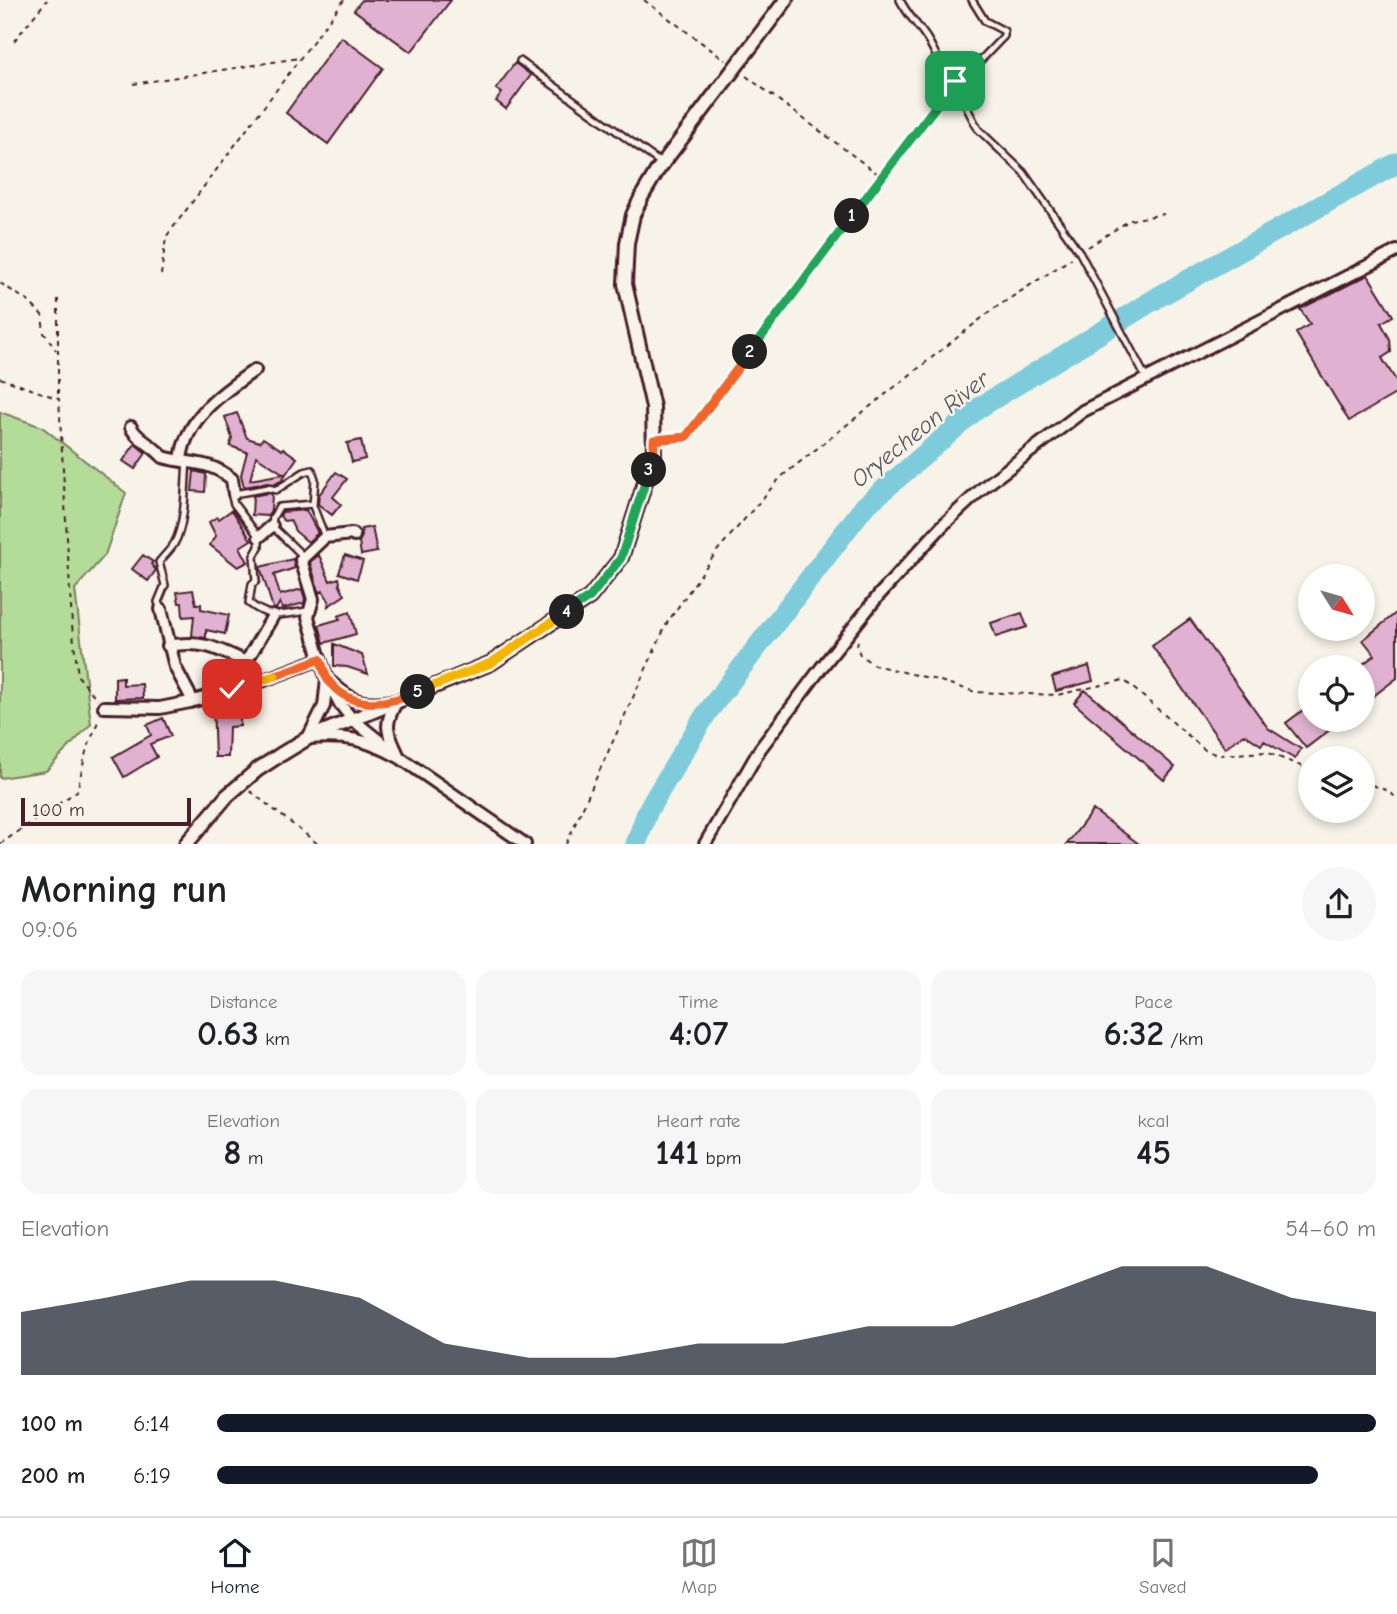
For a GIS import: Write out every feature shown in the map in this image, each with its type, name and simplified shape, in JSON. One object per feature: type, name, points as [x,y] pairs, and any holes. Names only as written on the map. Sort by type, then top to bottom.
[{"type":"street","points":[[186,844],[227,796],[257,770],[308,738],[491,663],[590,597],[621,558],[654,454],[653,407],[628,301],[625,268],[627,243],[634,215],[642,196],[662,164],[786,0]]},
{"type":"street","points":[[705,844],[760,750],[821,668],[879,595],[943,526],[984,487],[1083,411],[1397,251]]},
{"type":"street","points":[[184,460],[189,429],[228,388],[255,370]]},
{"type":"street","points":[[131,427],[134,433],[152,444],[163,457],[222,471],[232,479],[234,494]]},
{"type":"street","points":[[259,537],[272,526]]},
{"type":"street","points":[[354,536],[325,537],[301,560],[313,599],[308,611],[311,631],[327,679],[340,704],[352,719],[399,757],[525,844]]},
{"type":"street","points":[[161,609],[174,667],[192,701]]},
{"type":"street","points":[[239,687],[246,662],[274,616]]},
{"type":"street","points":[[168,646],[182,643],[209,645],[246,662]]},
{"type":"street","points":[[104,707],[160,708],[192,701],[320,659]]},
{"type":"street","points":[[327,679],[349,698],[359,702],[397,701]]},
{"type":"street","points":[[308,738],[324,706],[327,679]]},
{"type":"street","points":[[397,701],[386,725],[399,757]]},
{"type":"street","points":[[308,738],[328,736],[363,740],[399,757]]},
{"type":"lane","points":[[900,0],[905,11],[924,34],[938,63],[947,75],[962,85],[970,117],[981,134],[1023,172],[1080,253],[1146,378]]},
{"type":"lane","points":[[962,85],[978,63],[1004,36],[1001,29],[985,21],[972,0]]},
{"type":"lane","points":[[520,61],[662,164]]},
{"type":"lane","points":[[161,609],[158,603],[165,585],[159,562],[178,535],[185,489],[184,460]]},
{"type":"lane","points":[[308,611],[274,616],[259,611],[249,603],[252,584],[256,581],[254,556],[259,547],[259,537],[234,504],[232,496],[268,488],[276,490],[304,472],[312,470],[316,479],[313,504],[325,537]]},
{"type":"lane","points":[[303,557],[272,526],[272,517],[279,507],[313,504]]},
{"type":"path","points":[[14,41],[47,0]]},
{"type":"path","points":[[160,275],[166,237],[344,0]]},
{"type":"path","points":[[644,0],[883,177]]},
{"type":"path","points":[[133,84],[300,58]]},
{"type":"path","points":[[654,440],[686,437],[808,272],[955,81]]},
{"type":"path","points":[[566,844],[667,623],[717,551],[781,477],[970,327],[1130,219],[1164,214]]},
{"type":"path","points":[[0,283],[28,301],[42,315],[44,333],[57,351]]},
{"type":"path","points":[[0,844],[77,791],[86,752],[104,707],[78,676],[72,625],[58,399],[58,299]]},
{"type":"path","points":[[0,378],[58,399]]},
{"type":"path","points":[[858,636],[860,655],[873,665],[975,692],[1057,695],[1124,680],[1205,750],[1218,755],[1266,752],[1298,765]]},
{"type":"path","points":[[241,784],[318,844]]},
{"type":"path","points":[[1375,786],[1397,798]]},
{"type":"green space","points":[[0,412],[42,427],[126,493],[105,555],[75,589],[91,724],[46,771],[0,778]]},
{"type":"building","points":[[362,0],[451,0],[411,52],[354,10]]},
{"type":"building","points":[[341,37],[383,68],[328,144],[286,113]]},
{"type":"building","points":[[515,63],[531,75],[506,109],[496,101],[502,93],[496,89]]},
{"type":"building","points":[[1368,275],[1393,316],[1381,323],[1390,339],[1391,352],[1382,358],[1397,382],[1397,393],[1349,421],[1296,333],[1310,324],[1300,309]]},
{"type":"building","points":[[237,413],[247,438],[260,442],[263,438],[297,458],[281,481],[244,487],[241,475],[247,452],[230,446],[232,438],[225,417]],"holes":[[[256,456],[284,474],[250,480]]]},
{"type":"building","points":[[361,440],[365,459],[352,462],[347,443]]},
{"type":"building","points":[[135,444],[146,453],[135,469],[123,461]]},
{"type":"building","points":[[194,471],[206,474],[205,492],[192,491]]},
{"type":"building","points":[[336,472],[347,479],[333,497],[341,504],[332,515],[318,504],[319,495]]},
{"type":"building","points":[[272,494],[268,516],[252,515],[253,496]]},
{"type":"building","points":[[232,510],[251,540],[240,547],[248,562],[238,567],[210,545],[216,536],[209,522]]},
{"type":"building","points":[[306,510],[318,533],[308,542],[295,531],[290,520],[284,521],[280,516],[282,512]]},
{"type":"building","points":[[372,527],[377,552],[361,555],[361,529]]},
{"type":"building","points":[[143,555],[153,562],[151,564],[156,570],[148,581],[132,569]]},
{"type":"building","points":[[319,555],[330,581],[339,578],[345,595],[328,606],[329,601],[323,591],[319,593],[310,562]]},
{"type":"building","points":[[345,555],[363,561],[357,579],[339,573]]},
{"type":"building","points":[[293,559],[295,568],[274,575],[280,595],[302,589],[304,603],[282,609],[280,602],[276,609],[273,608],[260,567]]},
{"type":"building","points":[[193,590],[196,604],[201,604],[201,609],[229,615],[225,634],[206,630],[206,638],[192,636],[194,616],[183,617],[182,603],[179,603],[177,592]]},
{"type":"building","points":[[350,612],[356,634],[324,643],[319,625],[340,619],[338,616]]},
{"type":"building","points":[[1397,612],[1397,678],[1375,695],[1375,655],[1364,641],[1375,641],[1376,629]]},
{"type":"building","points":[[1022,613],[1027,627],[996,637],[991,623]]},
{"type":"building","points":[[1190,619],[1268,728],[1298,747],[1295,759],[1264,741],[1261,745],[1244,734],[1225,748],[1152,646]]},
{"type":"building","points":[[334,644],[362,655],[368,674],[334,666]]},
{"type":"building","points":[[1089,666],[1093,681],[1056,691],[1052,677]]},
{"type":"building","points":[[123,677],[123,685],[142,684],[143,698],[115,699],[115,678]]},
{"type":"building","points":[[1085,690],[1175,767],[1164,780],[1074,703]]},
{"type":"building","points":[[248,694],[250,704],[240,707],[240,726],[229,727],[228,757],[215,757],[213,704]]},
{"type":"building","points":[[1298,714],[1298,732],[1327,732],[1309,746],[1304,746],[1286,723]]},
{"type":"building","points":[[163,718],[171,736],[150,744],[157,757],[124,777],[113,757],[151,735],[147,725]]},
{"type":"building","points":[[1093,810],[1139,844],[1067,844]]},
{"type":"waterway","name":"Oryecheon River","points":[[636,844],[648,810],[706,714],[864,507],[977,409],[1160,296],[1397,163]]},
{"type":"route","points":[[232,689],[320,659],[327,679],[349,698],[373,703],[397,701],[491,663],[590,597],[621,558],[654,454],[654,440],[686,437],[808,272],[955,81]]}]
